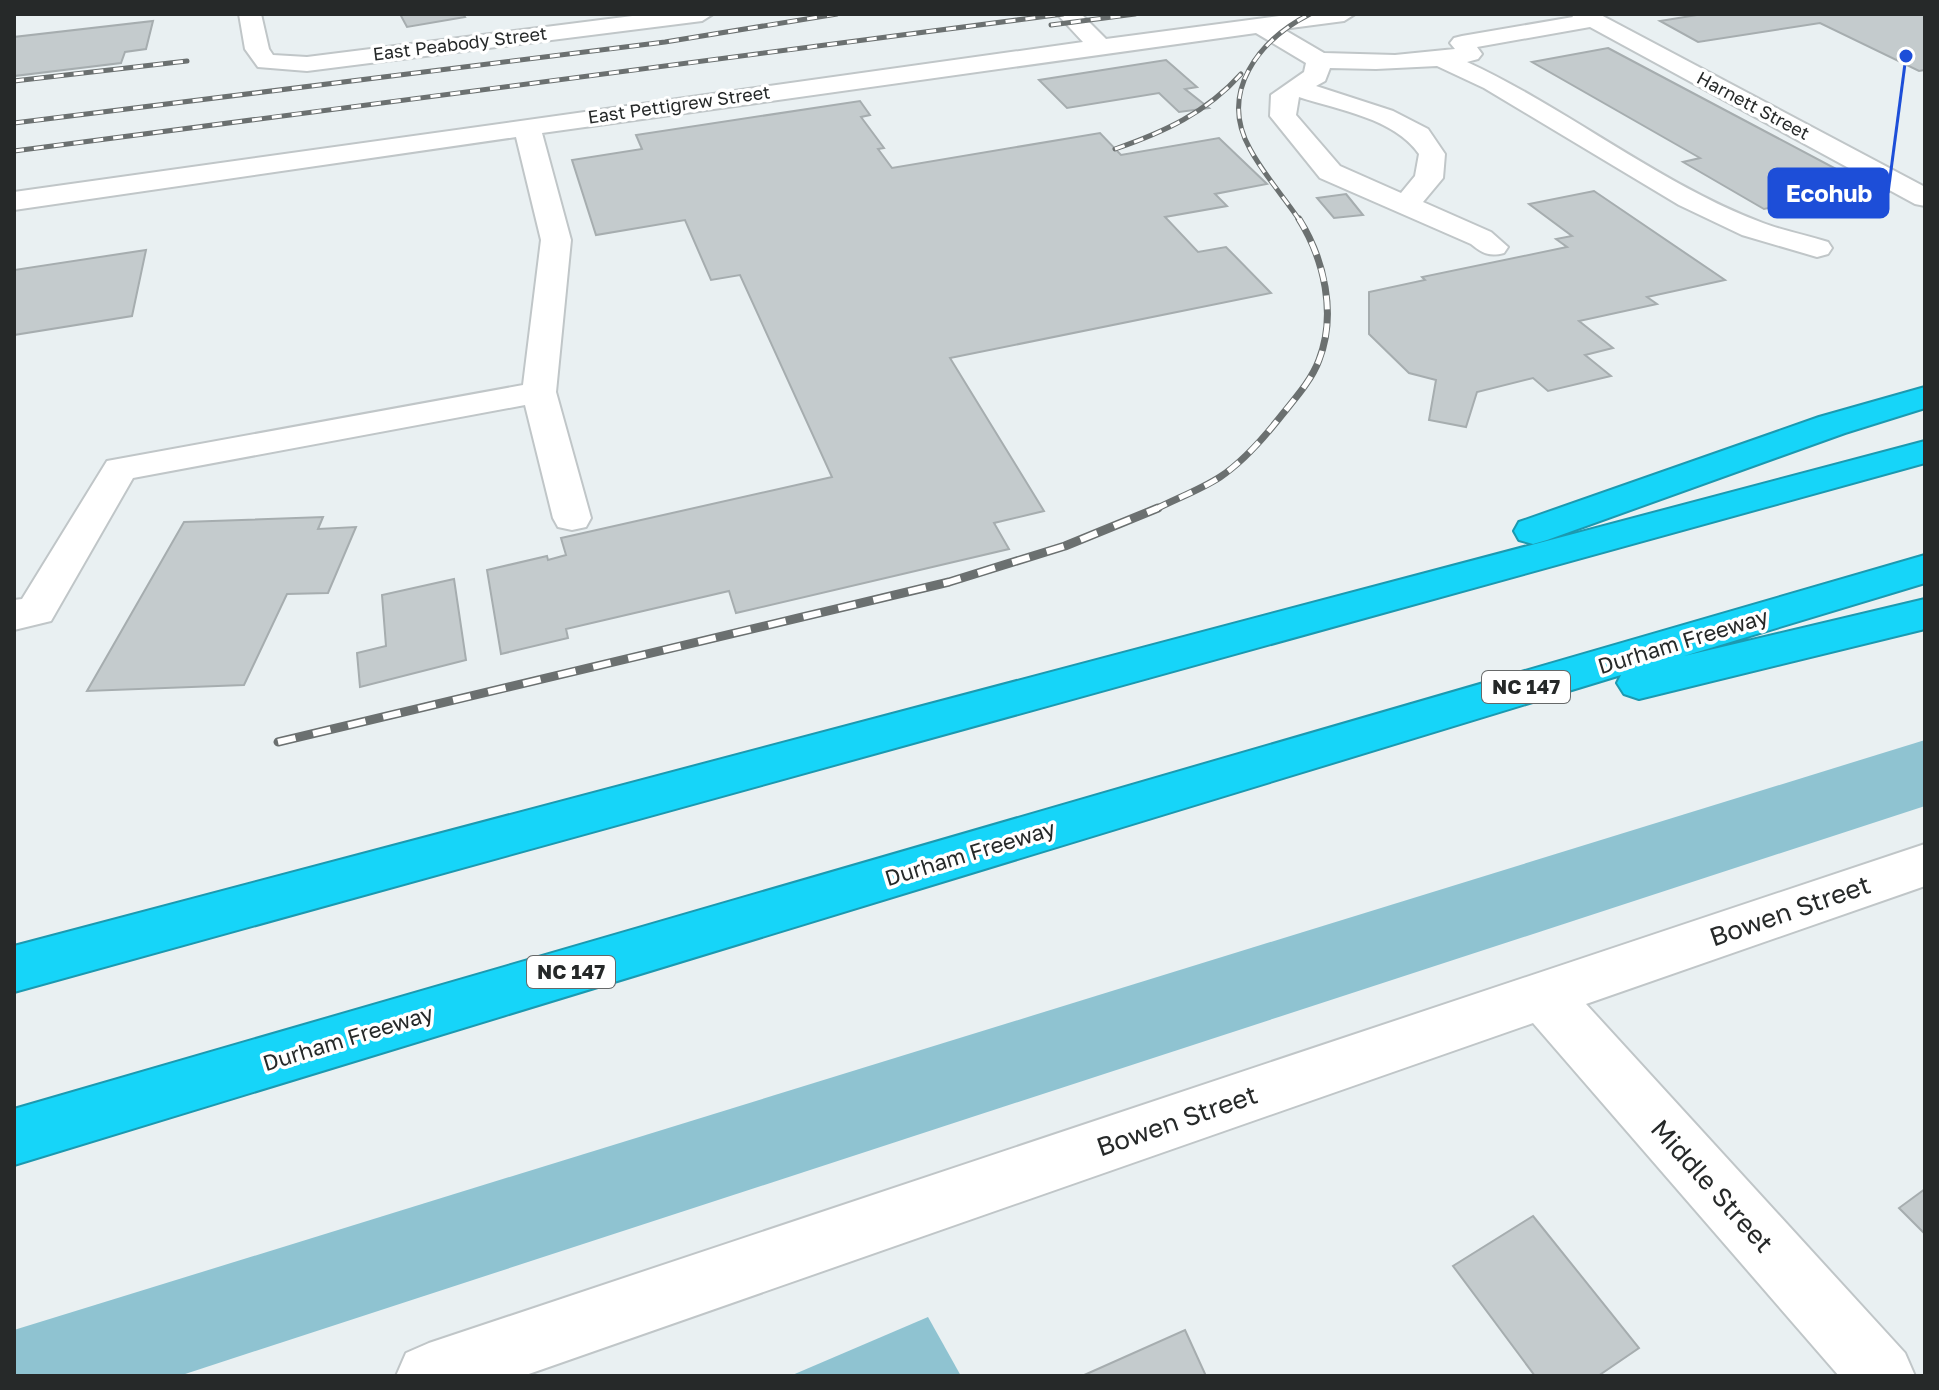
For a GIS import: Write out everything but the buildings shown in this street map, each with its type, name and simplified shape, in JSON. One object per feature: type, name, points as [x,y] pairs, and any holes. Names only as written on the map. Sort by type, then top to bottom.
[{"type":"highway","points":[[1206,647],[1832,425],[1925,397]]},
{"type":"highway","points":[[14,969],[1925,452]]},
{"type":"highway","name":"Durham Freeway","points":[[14,1137],[1925,569]]},
{"type":"highway","points":[[1127,806],[1925,614]]},
{"type":"street","name":"East Peabody Street","points":[[250,14],[257,49],[266,62],[307,64],[582,21],[702,14]]},
{"type":"street","points":[[1068,14],[1101,47]]},
{"type":"street","name":"East Pettigrew Street","points":[[14,201],[1344,14]]},
{"type":"street","points":[[1259,25],[1319,60],[1385,64],[1470,54],[1462,43],[1587,17]]},
{"type":"street","name":"Harnett Street","points":[[1587,17],[1925,198]]},
{"type":"street","points":[[1442,59],[1493,83],[1689,199],[1752,229],[1817,248]]},
{"type":"street","points":[[1319,60],[1316,76],[1284,95],[1283,116],[1330,172],[1481,238],[1493,247]]},
{"type":"street","points":[[1296,88],[1384,116],[1419,135],[1432,154],[1429,178],[1404,206]]},
{"type":"street","points":[[527,127],[556,240],[539,392],[572,518]]},
{"type":"street","points":[[14,615],[36,611],[120,469],[539,392]]},
{"type":"street","name":"Bowen Street","points":[[429,1376],[1925,865]]},
{"type":"street","name":"Middle Street","points":[[1543,995],[1882,1376]]},
{"type":"shaded area","points":[[1925,740],[1925,806],[179,1376],[14,1376],[14,1330]]},
{"type":"shaded area","points":[[928,1317],[961,1376],[790,1376]]},
{"type":"railway","points":[[14,123],[665,42],[837,14]]},
{"type":"railway","points":[[14,151],[1063,14]]},
{"type":"railway","points":[[1051,25],[1135,14]]},
{"type":"railway","points":[[1300,221],[1250,149],[1241,128],[1239,108],[1241,88],[1260,53],[1291,25],[1310,14]]},
{"type":"railway","points":[[14,81],[187,61]]},
{"type":"railway","points":[[1115,149],[1183,120],[1213,100],[1241,74]]},
{"type":"railway","points":[[1154,510],[1212,482],[1236,465],[1271,429],[1300,392],[1319,360],[1327,324],[1325,287],[1315,251],[1299,219]]},
{"type":"railway","points":[[278,742],[949,582],[1065,546],[1158,508]]},
{"type":"place","name":"Ecohub","points":[[1906,56]]}]
